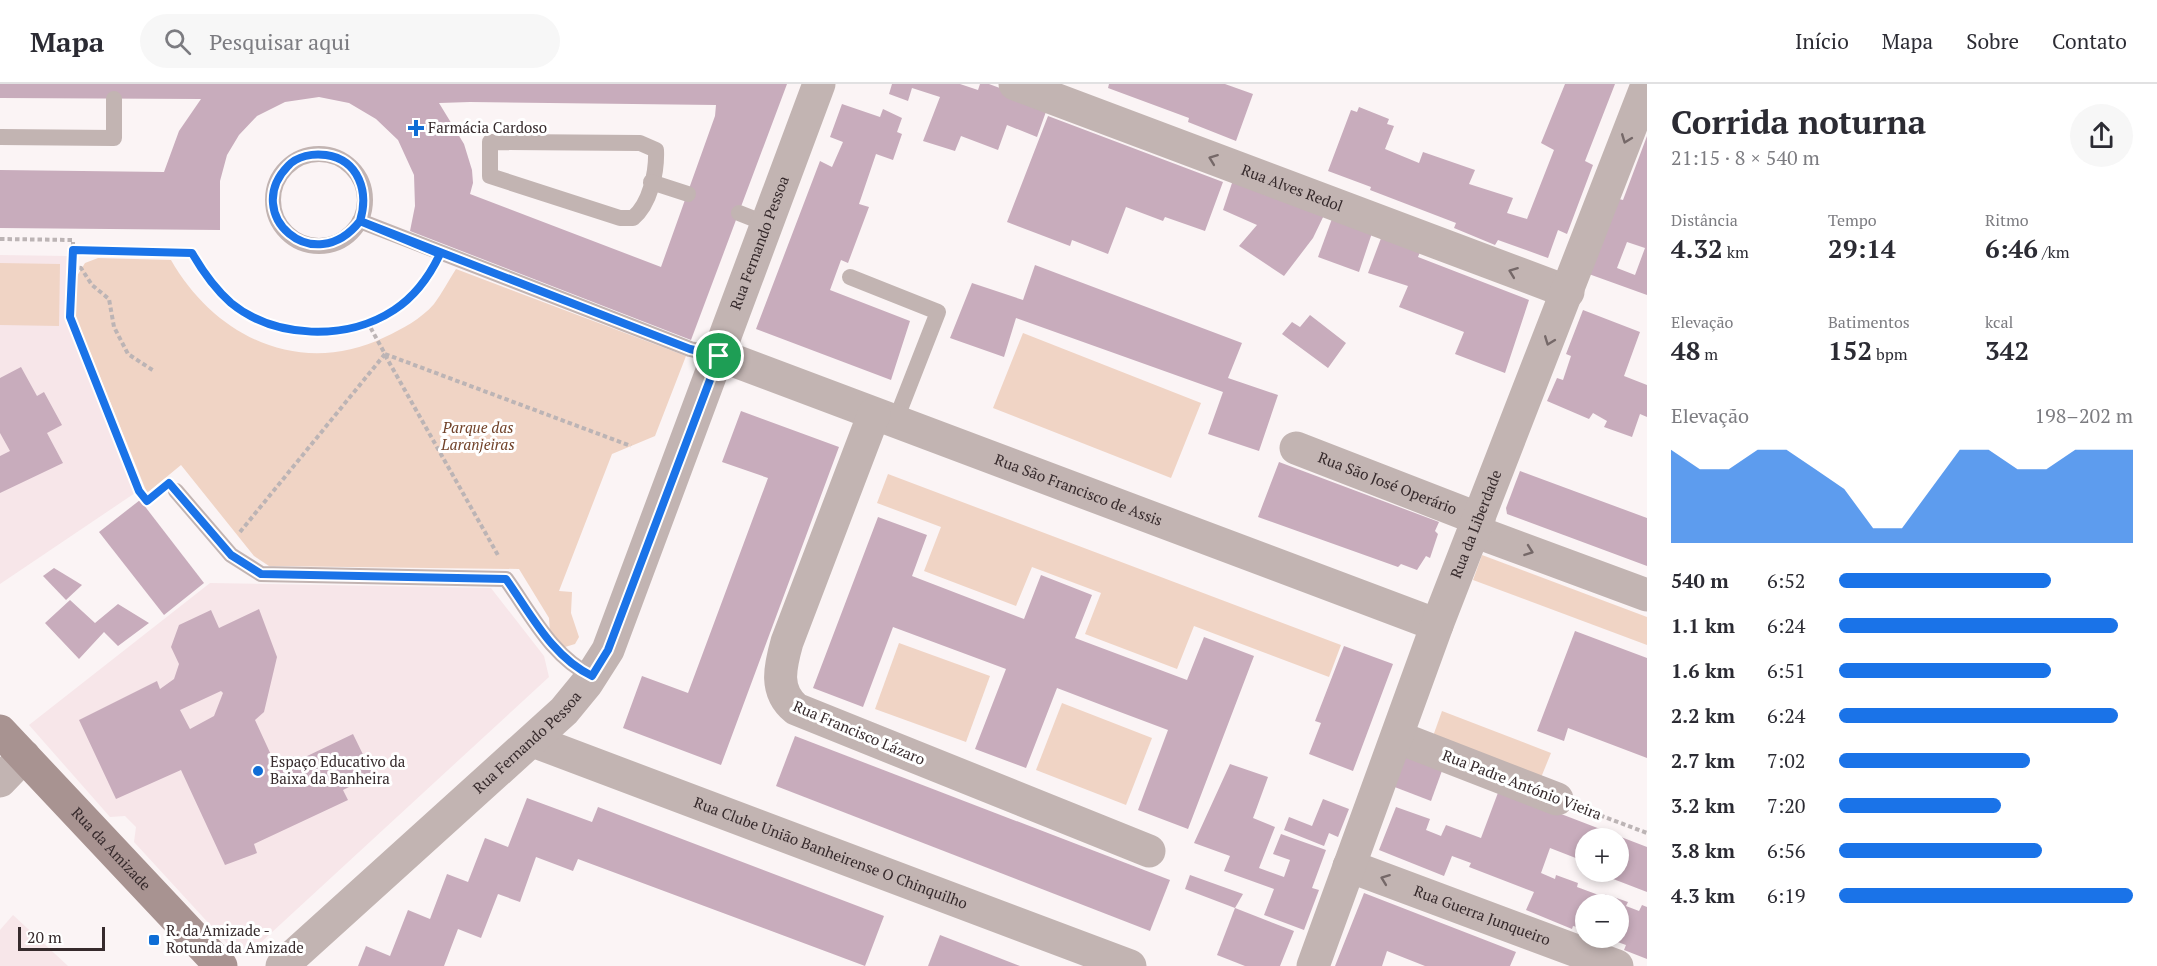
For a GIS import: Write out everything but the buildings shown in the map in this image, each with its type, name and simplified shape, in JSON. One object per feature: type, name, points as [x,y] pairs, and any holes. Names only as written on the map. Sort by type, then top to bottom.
[{"type":"street","name":"Rua Fernando Pessoa","points":[[282,966],[564,711],[592,676],[608,650],[719,356],[753,218],[819,84]]},
{"type":"street","name":"Rua Alves Redol","points":[[1015,84],[1568,292]]},
{"type":"street","name":"Rua da Liberdade","points":[[1313,966],[1437,625],[1647,85]]},
{"type":"street","name":"Rua São Francisco de Assis","points":[[719,356],[1437,625]]},
{"type":"street","name":"Rua Francisco Lázaro","points":[[884,418],[787,642],[780,678],[786,701],[796,709],[1149,851]]},
{"type":"street","name":"Rua São José Operário","points":[[1296,448],[1647,595]]},
{"type":"street","name":"Rua da Amizade","points":[[0,731],[221,966]]},
{"type":"street","name":"Rua Padre António Vieira","points":[[1396,737],[1557,799]]},
{"type":"street","name":"Rua Clube União Banheirense O Chinquilho","points":[[533,741],[1130,966]]},
{"type":"street","points":[[0,781],[24,756]]},
{"type":"street","name":"Rua Guerra Junqueiro","points":[[1350,866],[1617,966]]},
{"type":"lane","points":[[0,137],[114,138],[114,99]]},
{"type":"lane","points":[[490,142],[640,143],[656,150],[657,163],[651,182],[644,209],[633,218],[620,218],[490,176],[490,142]]},
{"type":"lane","points":[[318,153],[334,156],[348,164],[358,175],[364,190],[365,206],[360,221],[350,233],[337,242],[323,246],[294,239],[283,229],[272,201],[274,187],[280,173],[290,163],[304,156],[318,153]]},
{"type":"lane","points":[[651,182],[688,194]]},
{"type":"lane","points":[[360,221],[440,254],[690,349],[719,356]]},
{"type":"lane","points":[[850,277],[938,312],[884,418]]},
{"type":"lane","points":[[176,490],[231,555],[261,574],[506,579],[558,652],[573,667],[592,676]]},
{"type":"path","points":[[0,239],[73,240],[70,317],[139,491],[147,501],[169,483],[176,490]]},
{"type":"path","points":[[73,250],[192,253],[208,279],[232,303],[252,316],[286,328],[307,332],[339,330],[368,324],[396,309],[429,274],[440,254]]},
{"type":"path","points":[[72,267],[81,268],[92,285],[109,299],[114,327],[128,354],[154,371]]},
{"type":"path","points":[[368,324],[500,558]]},
{"type":"path","points":[[384,354],[631,446]]},
{"type":"path","points":[[238,535],[384,354]]},
{"type":"path","name":"Rua Padre António Vieira","points":[[1557,799],[1647,833]]},
{"type":"shaded area","points":[[0,255],[67,256],[66,319],[135,493],[0,584]]},
{"type":"shaded area","name":"Espaço Educativo da Baixa da Banheira","points":[[210,583],[491,588],[544,656],[549,677],[246,956],[236,953],[134,842],[136,827],[125,816],[110,817],[29,725]]},
{"type":"shaded area","points":[[13,915],[68,966],[0,966],[0,930]]},
{"type":"green space","name":"Parque das Laranjeiras","points":[[98,258],[171,260],[189,287],[211,310],[236,329],[263,343],[292,351],[322,353],[353,349],[391,334],[411,323],[434,304],[456,269],[686,356],[655,436],[612,454],[559,591],[572,592],[571,613],[579,637],[575,644],[565,647],[550,632],[549,618],[519,569],[269,566],[254,556],[181,465],[147,493],[75,315],[77,276],[85,263]]},
{"type":"green space","points":[[0,263],[60,264],[59,326],[0,325]]},
{"type":"green space","points":[[1023,333],[1201,403],[1171,478],[993,408]]},
{"type":"green space","points":[[888,474],[1341,645],[1329,677],[1194,626],[1177,669],[1085,634],[1101,593],[1032,567],[1016,606],[924,571],[941,527],[877,503]]},
{"type":"green space","points":[[1482,555],[1647,617],[1647,645],[1473,580]]},
{"type":"green space","points":[[899,643],[990,676],[966,742],[875,709]]},
{"type":"green space","points":[[1062,703],[1152,738],[1126,805],[1036,770]]},
{"type":"green space","points":[[1442,711],[1551,753],[1540,780],[1432,739]]},
{"type":"place","name":"Farmácia Cardoso","points":[[416,128]]},
{"type":"place","name":"Espaço Educativo da Baixa da Banheira","points":[[258,771]]},
{"type":"place","name":"R. da Amizade - Rotunda da Amizade","points":[[154,940]]},
{"type":"route","points":[[719,356],[608,650],[592,676],[573,667],[558,652],[506,579],[270,576],[252,570],[231,555],[169,483],[147,501],[139,491],[70,317],[73,250],[192,253],[208,279],[232,303],[252,316],[286,328],[307,332],[339,330],[368,324],[396,309],[415,291],[429,274],[440,254],[404,240],[360,221],[365,206],[364,190],[358,175],[348,164],[334,156],[318,153],[304,156],[290,163],[280,173],[274,187],[272,201],[276,216],[283,229],[294,239],[323,246],[337,242],[350,233],[360,221],[404,240],[690,349],[719,356]]}]
